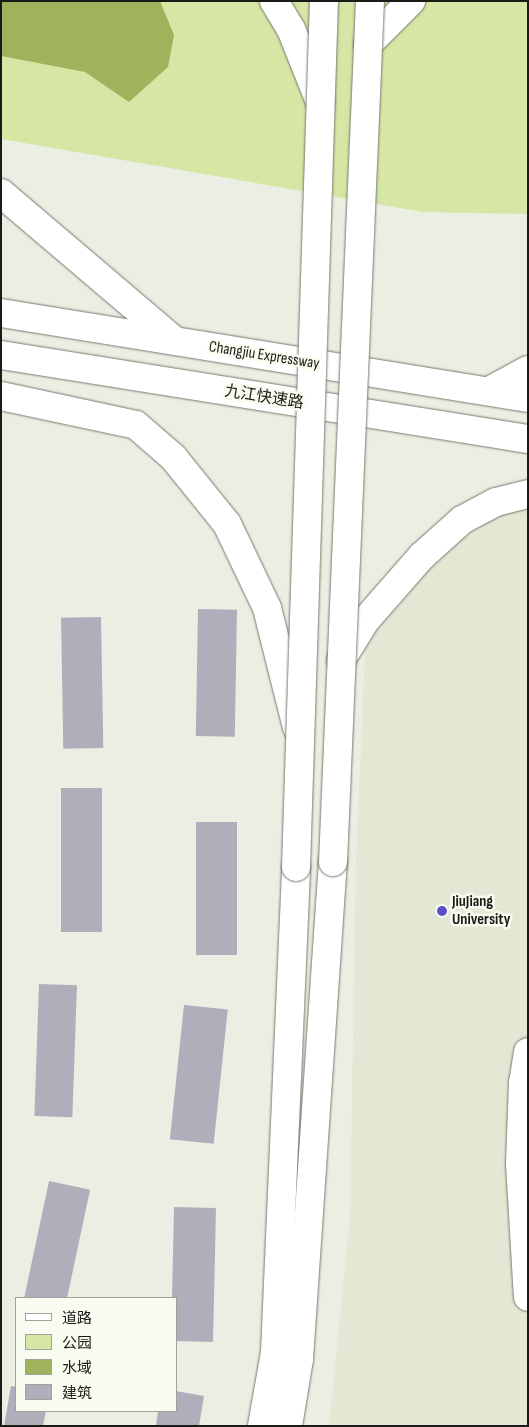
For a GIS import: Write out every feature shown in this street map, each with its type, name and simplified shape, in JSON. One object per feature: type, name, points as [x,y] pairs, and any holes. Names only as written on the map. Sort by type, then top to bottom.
[{"type":"main road","points":[[274,1],[291,29],[320,102]]},
{"type":"main road","points":[[262,1426],[275,1352],[301,742],[324,1]]},
{"type":"main road","points":[[288,1426],[299,1359],[333,862],[370,1]]},
{"type":"main road","points":[[368,44],[411,1]]},
{"type":"main road","points":[[1,194],[176,342]]},
{"type":"main road","name":"Changjiu Expressway","points":[[1,314],[528,398]]},
{"type":"main road","name":"九江快速路","points":[[1,355],[528,440]]},
{"type":"main road","points":[[489,391],[528,370]]},
{"type":"main road","points":[[1,396],[136,425],[173,457],[227,524],[268,608],[301,742]]},
{"type":"main road","points":[[341,660],[365,621],[422,556],[462,520],[496,502],[528,494]]},
{"type":"main road","points":[[528,1052],[523,1082],[520,1164],[528,1297]]},
{"type":"shaded area","name":"JiuJiang University","points":[[528,482],[528,1426],[329,1426],[350,1216],[356,859],[366,632],[405,558]]},
{"type":"green space","points":[[1,1],[528,1],[528,214],[423,212],[1,139]]},
{"type":"water","points":[[1,1],[160,1],[174,35],[168,67],[129,102],[85,72],[1,56]]},
{"type":"building","points":[[198,609],[237,610],[235,737],[196,736]]},
{"type":"building","points":[[101,617],[103,748],[63,749],[61,618]]},
{"type":"building","points":[[61,788],[102,788],[102,932],[61,932]]},
{"type":"building","points":[[196,822],[237,822],[237,955],[196,955]]},
{"type":"building","points":[[39,984],[77,985],[72,1117],[34,1116]]},
{"type":"building","points":[[184,1005],[228,1010],[214,1144],[170,1139]]},
{"type":"building","points":[[49,1181],[90,1190],[67,1297],[24,1297]]},
{"type":"building","points":[[174,1207],[216,1208],[213,1342],[178,1341],[178,1297],[172,1297]]},
{"type":"building","points":[[11,1386],[15,1387],[15,1412],[46,1412],[43,1426],[4,1426]]},
{"type":"building","points":[[178,1391],[204,1396],[199,1426],[156,1426],[158,1412],[178,1412]]},
{"type":"place","name":"JiuJiang University","points":[[442,911]]}]
